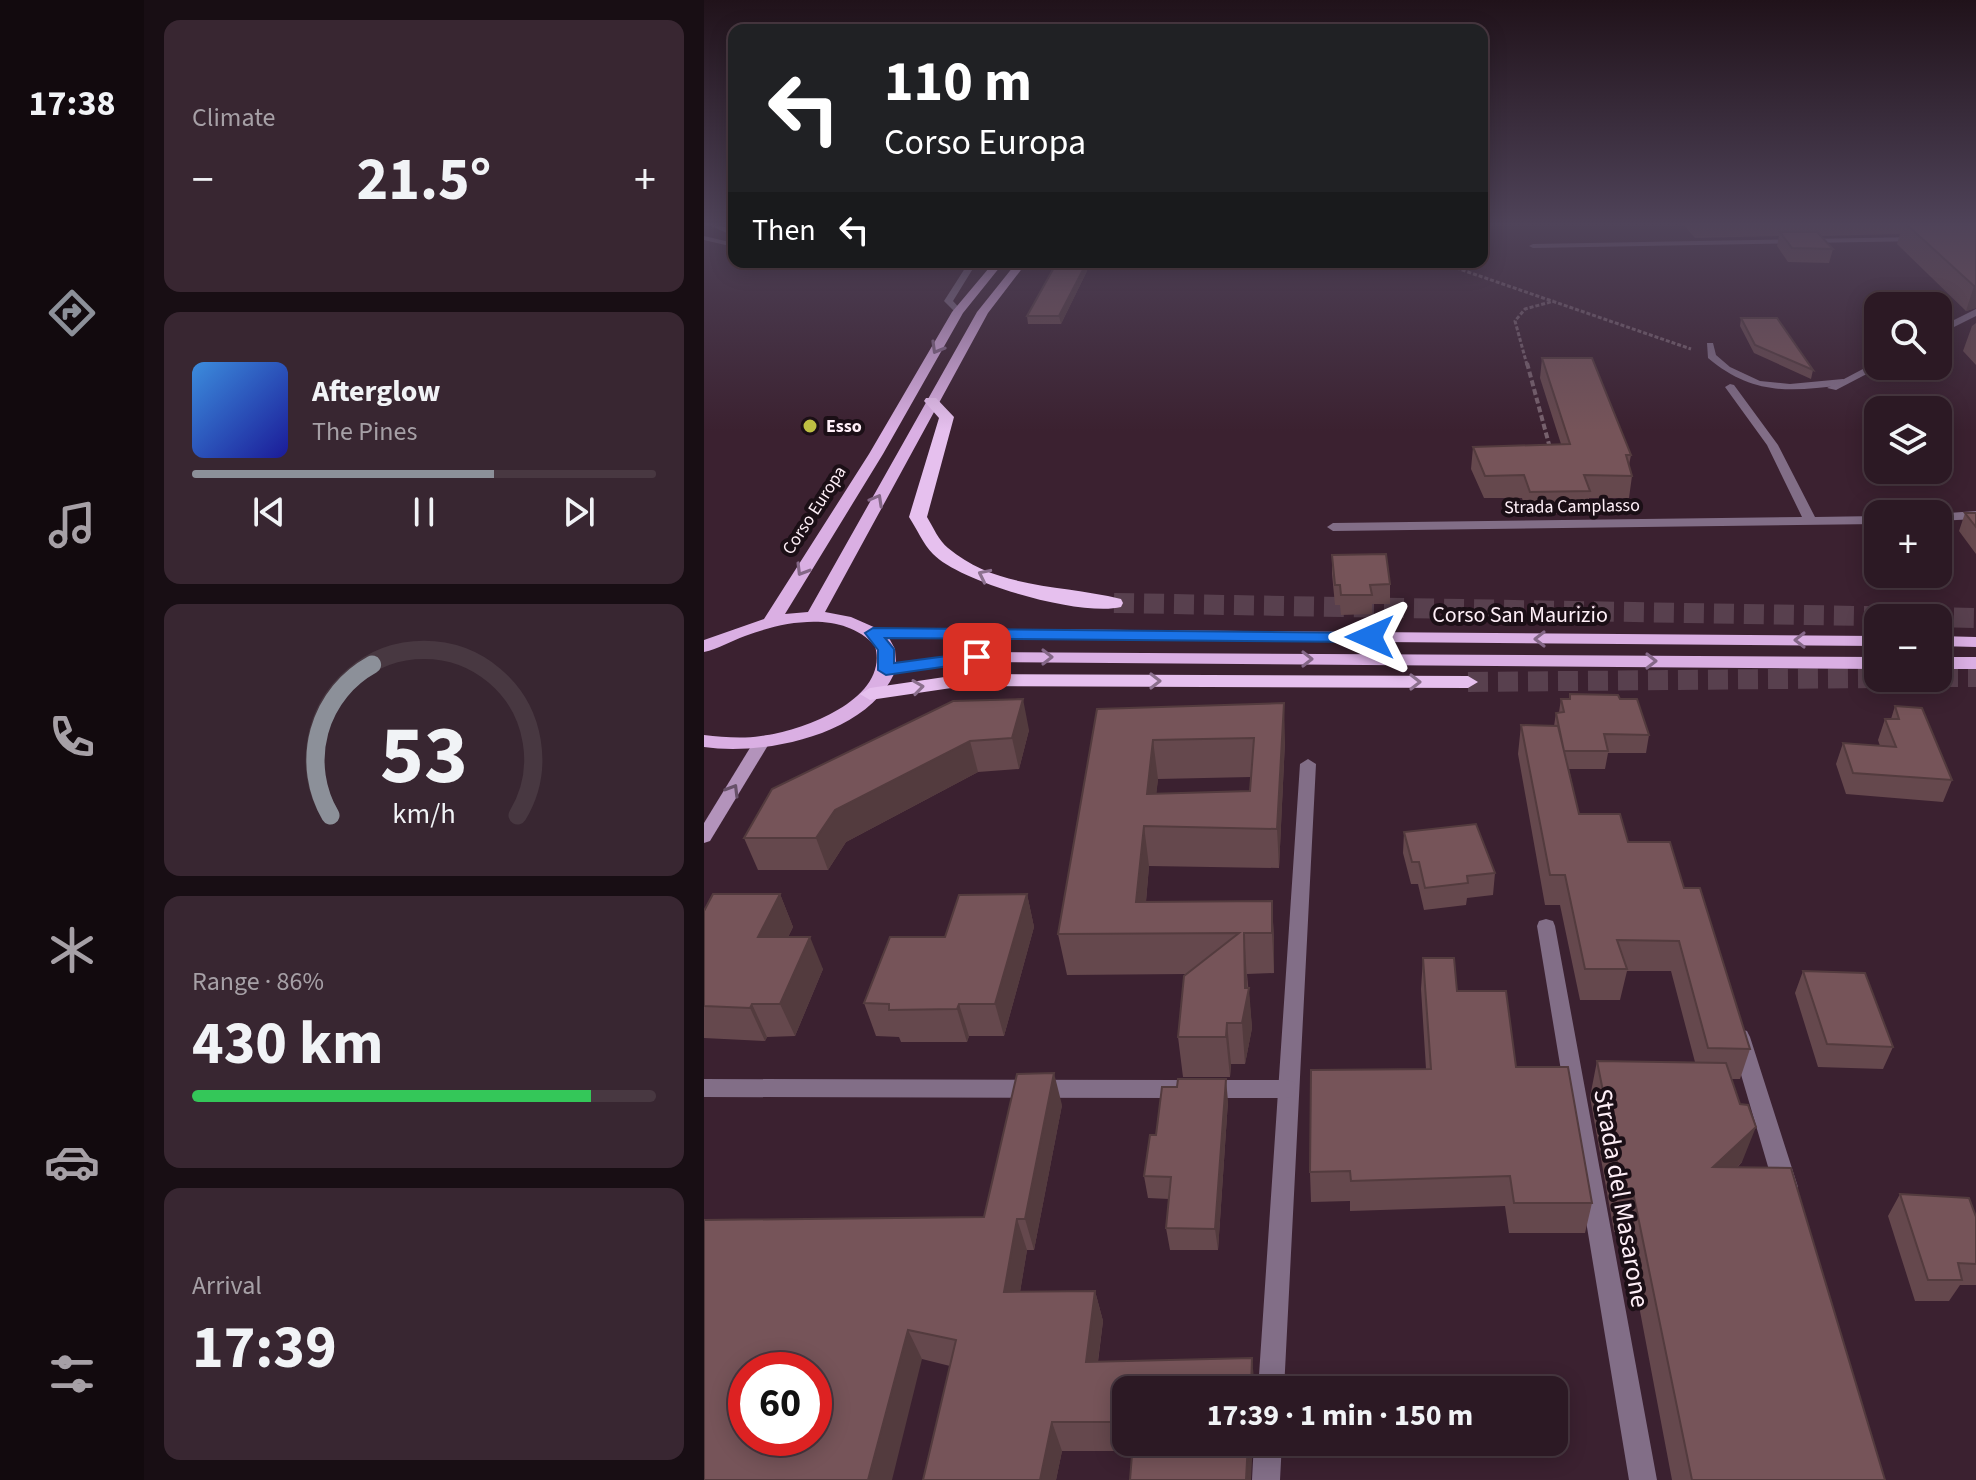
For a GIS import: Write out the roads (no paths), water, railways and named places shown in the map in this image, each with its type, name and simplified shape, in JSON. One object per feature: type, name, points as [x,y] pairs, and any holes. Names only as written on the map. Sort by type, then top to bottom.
[{"type":"highway","points":[[931,401],[947,417],[918,517],[940,551],[990,580],[1048,595],[1114,603]]},
{"type":"highway","points":[[870,694],[965,680],[1468,682]]},
{"type":"main road","name":"Corso Europa","points":[[771,622],[876,454],[958,312],[974,292]]},
{"type":"main road","points":[[813,618],[931,401],[983,312],[999,292]]},
{"type":"main road","points":[[704,647],[734,633],[771,622],[813,618],[857,625],[873,633],[886,649],[886,670],[870,694],[824,725],[762,742],[705,742]]},
{"type":"main road","name":"Corso San Maurizio","points":[[873,633],[1864,641]]},
{"type":"main road","points":[[1952,641],[1976,642]]},
{"type":"main road","name":"Corso San Maurizio","points":[[886,670],[977,657],[1864,663]]},
{"type":"main road","points":[[1952,663],[1976,663]]},
{"type":"main road","points":[[704,837],[762,742]]},
{"type":"street","points":[[954,292],[948,301],[958,312]]},
{"type":"street","points":[[1952,325],[1976,312]]},
{"type":"street","points":[[1710,345],[1711,356],[1723,367],[1772,387],[1800,390],[1838,385],[1864,371]]},
{"type":"street","points":[[1730,387],[1772,445],[1811,522]]},
{"type":"street","points":[[1952,516],[1976,515]]},
{"type":"street","name":"Strada Camplasso","points":[[1333,527],[1864,520]]},
{"type":"street","points":[[1272,1376],[1286,1089],[1308,764]]},
{"type":"street","name":"Strada del Masarone","points":[[1546,926],[1643,1480]]},
{"type":"street","points":[[1734,1015],[1792,1210]]},
{"type":"street","points":[[704,1088],[1286,1089]]},
{"type":"street","points":[[1266,1480],[1267,1456]]},
{"type":"tunnel","points":[[1114,603],[1976,618]]},
{"type":"tunnel","points":[[1952,677],[1976,677]]},
{"type":"tunnel","points":[[1468,682],[1864,678]]},
{"type":"place","name":"Esso","points":[[810,426]]}]
